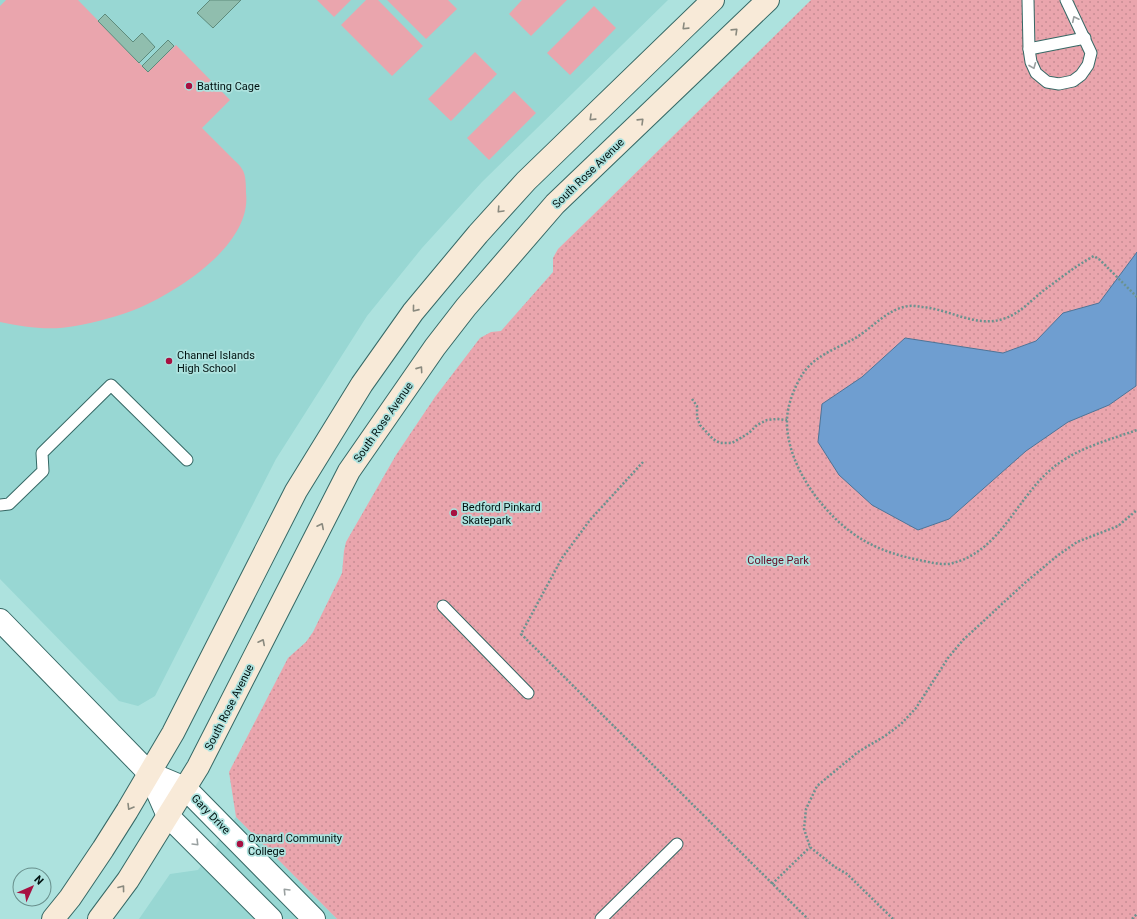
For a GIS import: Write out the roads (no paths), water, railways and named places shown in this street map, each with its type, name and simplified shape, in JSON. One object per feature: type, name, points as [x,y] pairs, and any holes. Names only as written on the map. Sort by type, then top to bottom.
[{"type":"main road","points":[[53,919],[70,898],[103,849],[173,734],[296,491],[362,384],[413,312],[458,257],[526,181],[713,0]]},
{"type":"main road","name":"South Rose Avenue","points":[[99,919],[128,880],[198,767],[349,471],[435,347],[466,307],[555,204],[768,0]]},
{"type":"street","name":"Gary Drive","points":[[0,620],[149,773],[168,816],[271,919]]},
{"type":"street","name":"Gary Drive","points":[[149,773],[185,788],[314,919]]},
{"type":"lane","points":[[1028,0],[1029,49],[1031,62],[1036,73],[1047,82],[1059,84],[1072,81],[1081,75],[1088,65],[1091,53],[1066,0]]},
{"type":"lane","points":[[1029,49],[1085,38]]},
{"type":"lane","points":[[0,505],[9,504],[43,471],[42,453],[111,385],[187,460]]},
{"type":"lane","points":[[443,606],[528,693]]},
{"type":"lane","points":[[601,919],[677,844]]},
{"type":"place","name":"Batting Cage","points":[[189,86]]},
{"type":"place","name":"Channel Islands High School","points":[[169,361]]},
{"type":"place","name":"Bedford Pinkard Skatepark","points":[[454,513]]},
{"type":"place","name":"Oxnard Community College","points":[[240,844]]},
{"type":"park label","name":"College Park","points":[[778,560]]}]
